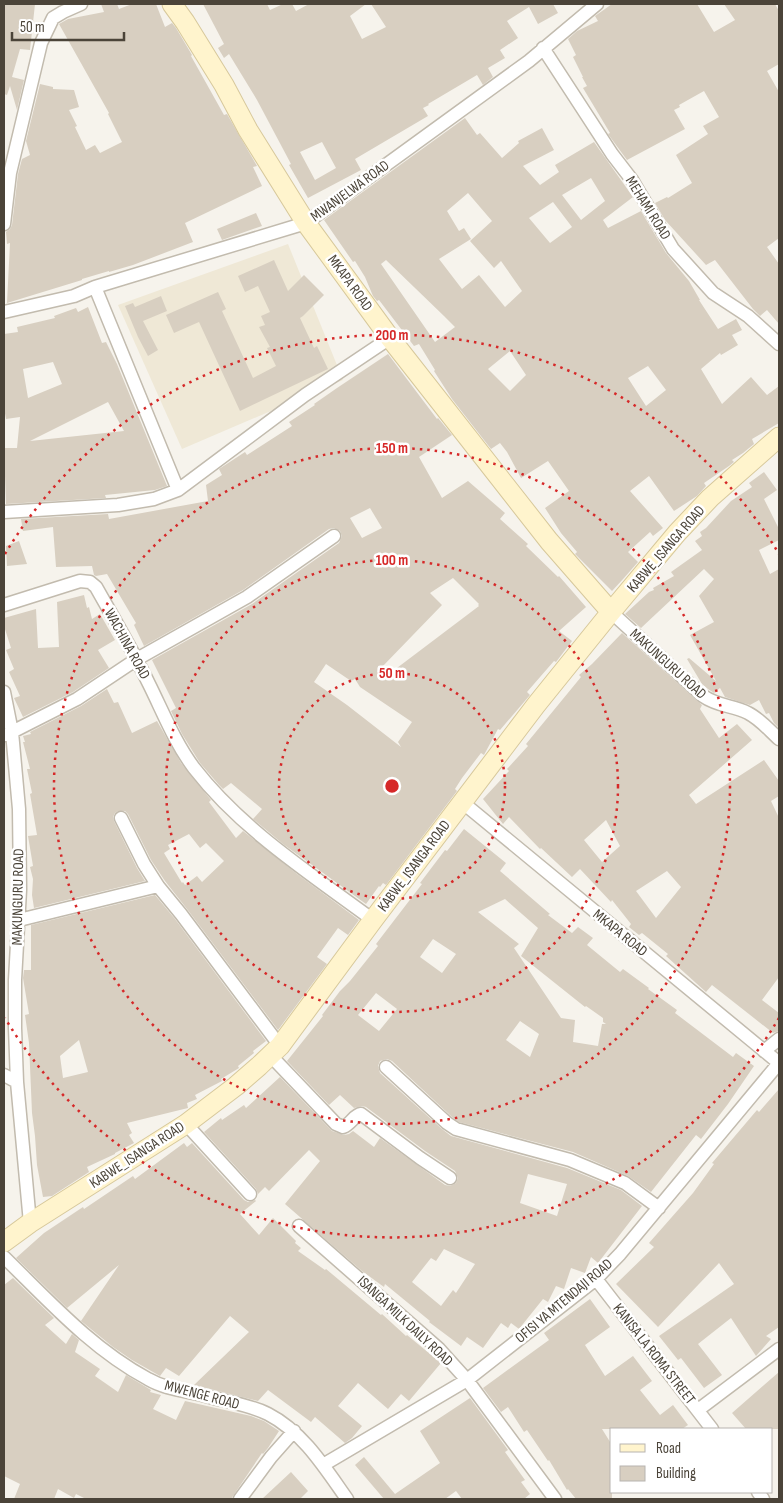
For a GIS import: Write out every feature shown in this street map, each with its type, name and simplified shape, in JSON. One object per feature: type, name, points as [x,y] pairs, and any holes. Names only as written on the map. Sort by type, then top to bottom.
[{"type":"street","points":[[4,224],[10,173],[41,43],[53,18],[81,4]]},
{"type":"street","name":"MKAPA ROAD","points":[[172,4],[224,84],[248,130],[306,223],[390,338],[549,541],[611,612]]},
{"type":"street","name":"MWANJELWA ROAD","points":[[4,312],[74,296],[95,287],[306,223],[528,61],[597,4]]},
{"type":"street","name":"MEHAMI ROAD","points":[[543,48],[612,154],[632,180],[673,249],[713,293],[748,316],[779,344]]},
{"type":"street","points":[[95,287],[178,490]]},
{"type":"street","points":[[4,512],[118,505],[154,498],[178,490],[305,395],[390,338]]},
{"type":"street","name":"KABWE_ISANGA ROAD","points":[[4,1242],[186,1124],[236,1086],[275,1051],[536,705],[611,612],[710,498],[779,437]]},
{"type":"street","points":[[8,734],[77,699],[136,658],[247,596],[334,536]]},
{"type":"street","name":"WACHINA ROAD","points":[[4,604],[80,580],[90,582],[96,587],[136,658],[181,749],[208,785],[246,823],[276,849],[374,920]]},
{"type":"street","name":"MAKUNGURU ROAD","points":[[611,612],[703,696],[712,702],[748,712],[779,739]]},
{"type":"street","name":"MAKUNGURU ROAD","points":[[4,692],[19,809],[19,920],[15,980],[15,1028],[17,1082],[30,1224]]},
{"type":"street","name":"MKAPA ROAD","points":[[462,802],[779,1063]]},
{"type":"street","points":[[121,818],[144,864],[158,886],[181,914],[275,1051],[336,1124],[343,1127],[346,1126],[357,1115],[361,1114],[450,1178]]},
{"type":"street","points":[[19,920],[158,886]]},
{"type":"street","points":[[764,1051],[779,1039]]},
{"type":"street","name":"OFISI YA MTENDAJI ROAD","points":[[323,1465],[467,1380],[596,1279],[659,1208],[779,1063]]},
{"type":"street","points":[[386,1066],[447,1123],[456,1128],[570,1160],[624,1183],[659,1208]]},
{"type":"street","points":[[4,1075],[17,1082]]},
{"type":"street","points":[[186,1124],[250,1194]]},
{"type":"street","name":"ISANGA MILK DAILY ROAD","points":[[299,1226],[439,1349],[467,1380],[555,1499]]},
{"type":"street","name":"MWENGE ROAD","points":[[4,1257],[99,1348],[148,1379],[167,1388],[208,1396],[266,1413],[282,1422],[294,1431],[323,1465],[346,1499]]},
{"type":"street","name":"KANISA LA ROMA STREET","points":[[596,1279],[711,1428]]},
{"type":"street","points":[[698,1410],[779,1349]]},
{"type":"street","points":[[240,1499],[294,1431]]},
{"type":"shaded area","points":[[288,244],[343,380],[182,449],[118,305]]},
{"type":"building","points":[[4,4],[35,4],[30,50],[20,49],[12,77],[24,80],[17,110],[10,86],[7,95],[4,94]]},
{"type":"building","points":[[101,4],[117,4],[119,9],[132,4],[156,4],[165,27],[172,23],[176,28],[224,115],[227,114],[257,166],[253,167],[262,186],[185,223],[193,242],[133,265],[7,303],[10,243],[7,244],[6,232],[12,225],[18,174],[22,159],[30,155],[26,141],[40,84],[53,87],[53,89],[74,90],[79,107],[69,110],[86,150],[95,145],[100,153],[122,142],[109,113],[59,24],[68,19],[104,12]]},
{"type":"building","points":[[203,4],[267,4],[270,10],[283,4],[292,4],[296,11],[309,4],[366,4],[350,16],[362,39],[386,27],[371,4],[553,4],[558,13],[538,24],[529,7],[507,21],[518,38],[500,50],[505,58],[488,68],[493,77],[483,85],[477,75],[428,104],[423,108],[428,116],[355,159],[361,170],[308,198],[289,165],[291,164],[257,100],[229,54],[224,58],[218,48],[224,44]],"holes":[[[322,142],[336,168],[315,180],[300,152]]]},
{"type":"building","points":[[612,4],[697,4],[714,32],[735,20],[724,4],[775,4],[779,11],[779,64],[767,71],[779,92],[779,238],[767,247],[779,264],[779,324],[767,310],[760,316],[753,309],[715,260],[706,265],[665,220],[655,203],[668,198],[692,183],[676,155],[708,134],[703,126],[719,117],[704,91],[679,105],[680,107],[674,110],[685,129],[627,160],[608,134],[610,133],[583,88],[587,86],[573,57],[576,55],[568,39],[577,31],[598,21],[595,16]]},
{"type":"building","points":[[465,118],[477,135],[480,133],[502,158],[519,143],[518,141],[542,128],[554,150],[523,166],[540,185],[559,172],[555,165],[594,142],[633,197],[603,220],[608,228],[641,211],[666,253],[689,281],[718,329],[736,319],[742,330],[732,335],[738,345],[721,355],[720,353],[701,369],[722,404],[751,377],[767,395],[779,386],[779,423],[752,439],[754,444],[732,460],[734,462],[729,466],[704,483],[706,486],[697,496],[674,511],[649,476],[630,491],[663,528],[653,536],[650,532],[628,552],[638,562],[612,591],[575,554],[577,552],[561,533],[545,508],[569,491],[548,461],[521,478],[500,443],[491,449],[452,399],[419,344],[414,346],[379,300],[377,301],[373,296],[365,277],[355,261],[353,262],[324,220]],"holes":[[[591,178],[605,201],[581,220],[562,195]],[[468,193],[492,221],[470,241],[494,268],[501,261],[522,291],[505,307],[479,275],[462,289],[439,259],[471,239],[464,228],[459,231],[447,211]],[[553,202],[572,227],[550,243],[529,218]],[[386,260],[455,327],[435,342],[381,264]],[[510,351],[526,375],[510,391],[488,369]],[[648,366],[666,390],[646,406],[628,378]]]},
{"type":"building","points":[[256,213],[262,226],[222,240],[217,229]]},
{"type":"building","points":[[274,260],[288,291],[304,275],[324,295],[300,318],[314,348],[317,346],[328,369],[240,411],[199,322],[174,333],[166,315],[218,292],[226,309],[222,311],[253,378],[276,366],[267,348],[270,347],[259,327],[265,325],[261,316],[270,312],[258,286],[245,292],[238,276]]},
{"type":"building","points":[[161,296],[167,311],[143,321],[158,350],[148,356],[125,306],[133,303],[135,307]]},
{"type":"building","points":[[88,307],[102,343],[106,342],[117,364],[167,486],[155,490],[105,495],[106,498],[6,504],[4,448],[17,448],[20,417],[6,419],[4,408],[4,334],[18,332],[17,327],[55,318],[54,316],[76,308],[78,312]],"holes":[[[53,362],[62,384],[28,398],[23,369]],[[108,402],[124,431],[30,441]]]},
{"type":"building","points":[[388,354],[437,419],[452,435],[419,457],[442,498],[468,481],[505,513],[500,519],[528,544],[526,546],[559,576],[586,607],[559,631],[572,641],[556,662],[554,661],[527,692],[530,695],[500,730],[498,729],[484,755],[481,753],[462,778],[455,789],[457,791],[386,885],[383,883],[379,886],[366,904],[283,844],[253,819],[262,809],[231,783],[223,789],[219,785],[200,763],[182,734],[171,711],[176,708],[152,660],[252,604],[339,543],[342,536],[340,531],[334,528],[329,529],[243,590],[144,646],[134,625],[136,623],[107,574],[94,575],[92,566],[56,567],[53,527],[23,531],[21,519],[108,514],[109,519],[208,501],[206,485],[222,475],[219,469],[245,452],[247,455],[292,426],[289,422]],"holes":[[[370,508],[382,528],[362,538],[350,518]],[[453,578],[479,606],[389,674],[382,667],[442,605],[430,593]],[[326,664],[351,681],[355,679],[360,687],[412,722],[398,742],[401,747],[314,682]]]},
{"type":"building","points":[[764,472],[777,490],[764,499],[779,529],[779,540],[759,550],[770,574],[779,569],[779,728],[769,713],[766,714],[759,700],[750,705],[725,697],[720,688],[714,693],[708,689],[702,684],[687,659],[689,658],[716,681],[690,635],[714,622],[699,596],[714,579],[704,569],[641,628],[625,614],[649,592],[654,590],[653,588],[674,576],[671,572],[702,550],[695,541],[702,536],[700,532],[731,501],[752,487],[749,483]]},
{"type":"building","points":[[19,541],[27,564],[7,566],[6,546]]},
{"type":"building","points":[[84,595],[92,619],[100,614],[115,640],[98,650],[109,668],[73,692],[23,717],[14,698],[20,696],[9,672],[14,669],[6,650],[11,648],[4,626],[4,618],[36,609],[38,648],[59,647],[57,602]]},
{"type":"building","points":[[622,633],[702,705],[700,709],[719,738],[737,724],[752,740],[689,795],[696,804],[764,760],[779,781],[779,796],[771,801],[779,818],[779,977],[762,1000],[779,1013],[779,1031],[773,1033],[712,985],[706,992],[666,956],[668,954],[642,933],[639,935],[629,927],[631,924],[612,900],[611,902],[580,869],[572,877],[540,849],[509,817],[503,824],[483,799],[509,771],[507,769],[528,746],[526,744],[581,677],[579,675]],"holes":[[[606,820],[620,846],[602,862],[584,840]],[[667,871],[681,887],[656,918],[636,891]]]},
{"type":"building","points":[[107,689],[114,703],[118,702],[132,733],[157,721],[181,763],[211,800],[209,802],[236,838],[243,831],[359,920],[348,935],[338,928],[317,957],[327,964],[278,1030],[165,881],[151,860],[125,811],[115,813],[114,821],[145,881],[34,908],[32,895],[33,879],[30,867],[33,866],[28,836],[37,835],[27,769],[30,769],[23,736],[31,734],[30,732],[81,706]],"holes":[[[189,834],[200,848],[206,843],[224,861],[202,882],[197,876],[185,885],[164,853],[170,849],[168,845]]]},
{"type":"building","points":[[464,829],[506,863],[500,871],[550,914],[548,915],[572,933],[578,927],[593,938],[587,945],[620,972],[623,969],[649,988],[677,1010],[675,1013],[733,1057],[736,1053],[754,1066],[701,1139],[696,1135],[651,1192],[628,1176],[573,1152],[459,1122],[392,1061],[387,1059],[380,1061],[378,1066],[380,1073],[451,1136],[567,1168],[621,1190],[642,1206],[598,1263],[591,1257],[585,1273],[571,1268],[564,1289],[556,1286],[548,1302],[543,1299],[519,1329],[511,1323],[508,1328],[501,1323],[483,1348],[467,1337],[461,1346],[429,1322],[385,1284],[384,1287],[362,1271],[285,1204],[320,1161],[309,1150],[269,1191],[265,1187],[258,1194],[256,1189],[204,1132],[221,1118],[222,1120],[244,1105],[246,1108],[280,1077],[332,1131],[344,1135],[353,1131],[374,1147],[380,1138],[445,1185],[450,1186],[456,1183],[458,1178],[455,1171],[366,1107],[354,1108],[340,1095],[329,1105],[287,1061],[323,1016],[340,991],[378,946],[376,944],[422,884],[420,883],[445,850],[447,851]],"holes":[[[505,899],[538,928],[521,956],[585,1007],[603,1018],[603,1022],[606,1024],[602,1024],[598,1046],[573,1042],[575,1020],[561,1018],[514,948],[519,944],[478,912]],[[433,939],[456,954],[442,973],[420,957]],[[376,993],[397,1009],[379,1031],[358,1015]],[[520,1021],[539,1034],[530,1057],[506,1040]],[[528,1174],[567,1184],[557,1216],[520,1203]],[[444,1249],[475,1264],[456,1293],[453,1290],[441,1306],[412,1282],[431,1258],[436,1261]]]},
{"type":"building","points":[[155,895],[266,1041],[238,1066],[239,1068],[221,1079],[222,1081],[195,1095],[197,1099],[187,1103],[188,1108],[127,1123],[132,1133],[129,1135],[134,1143],[87,1167],[89,1172],[52,1196],[43,1197],[37,1165],[32,1113],[29,1043],[25,1015],[29,1014],[23,978],[24,970],[31,970],[31,925]],"holes":[[[79,1040],[88,1072],[63,1078],[60,1056]]]},
{"type":"building","points":[[779,1089],[779,1327],[766,1336],[771,1339],[756,1356],[731,1318],[698,1344],[722,1375],[704,1388],[681,1358],[678,1360],[659,1336],[734,1284],[719,1263],[658,1327],[616,1284],[654,1247],[649,1243],[693,1193],[714,1164],[712,1163],[757,1110],[759,1112]]},
{"type":"building","points":[[184,1143],[187,1147],[192,1143],[244,1200],[248,1202],[256,1201],[240,1214],[259,1235],[273,1218],[296,1241],[295,1243],[301,1248],[298,1251],[326,1269],[441,1363],[409,1401],[401,1394],[388,1409],[358,1383],[338,1406],[362,1426],[345,1443],[315,1417],[311,1422],[268,1390],[258,1401],[194,1385],[249,1332],[230,1316],[179,1376],[166,1368],[160,1376],[113,1347],[81,1321],[119,1265],[67,1308],[16,1258],[44,1233],[133,1176],[135,1179]]},
{"type":"building","points":[[13,1278],[54,1318],[45,1325],[66,1344],[72,1334],[79,1340],[75,1352],[100,1369],[95,1376],[118,1392],[126,1375],[151,1390],[150,1392],[161,1395],[153,1409],[176,1420],[185,1401],[251,1416],[264,1421],[279,1431],[231,1499],[86,1499],[76,1494],[74,1498],[58,1489],[54,1499],[14,1499],[20,1484],[4,1476],[4,1285]]},
{"type":"building","points":[[590,1299],[610,1327],[585,1345],[605,1376],[633,1356],[652,1381],[640,1390],[660,1415],[673,1405],[688,1425],[684,1428],[602,1429],[610,1442],[610,1493],[612,1493],[612,1499],[576,1499],[567,1490],[549,1460],[527,1430],[524,1432],[508,1407],[501,1412],[483,1388],[549,1340],[544,1333]]},
{"type":"building","points":[[779,1372],[779,1429],[745,1428],[732,1413]]},
{"type":"building","points":[[470,1398],[508,1450],[505,1452],[525,1480],[521,1482],[530,1494],[524,1499],[462,1499],[456,1491],[445,1499],[384,1499],[355,1465],[364,1457],[395,1494],[440,1463],[420,1431]]},
{"type":"building","points":[[291,1472],[308,1491],[300,1499],[262,1499]]}]
